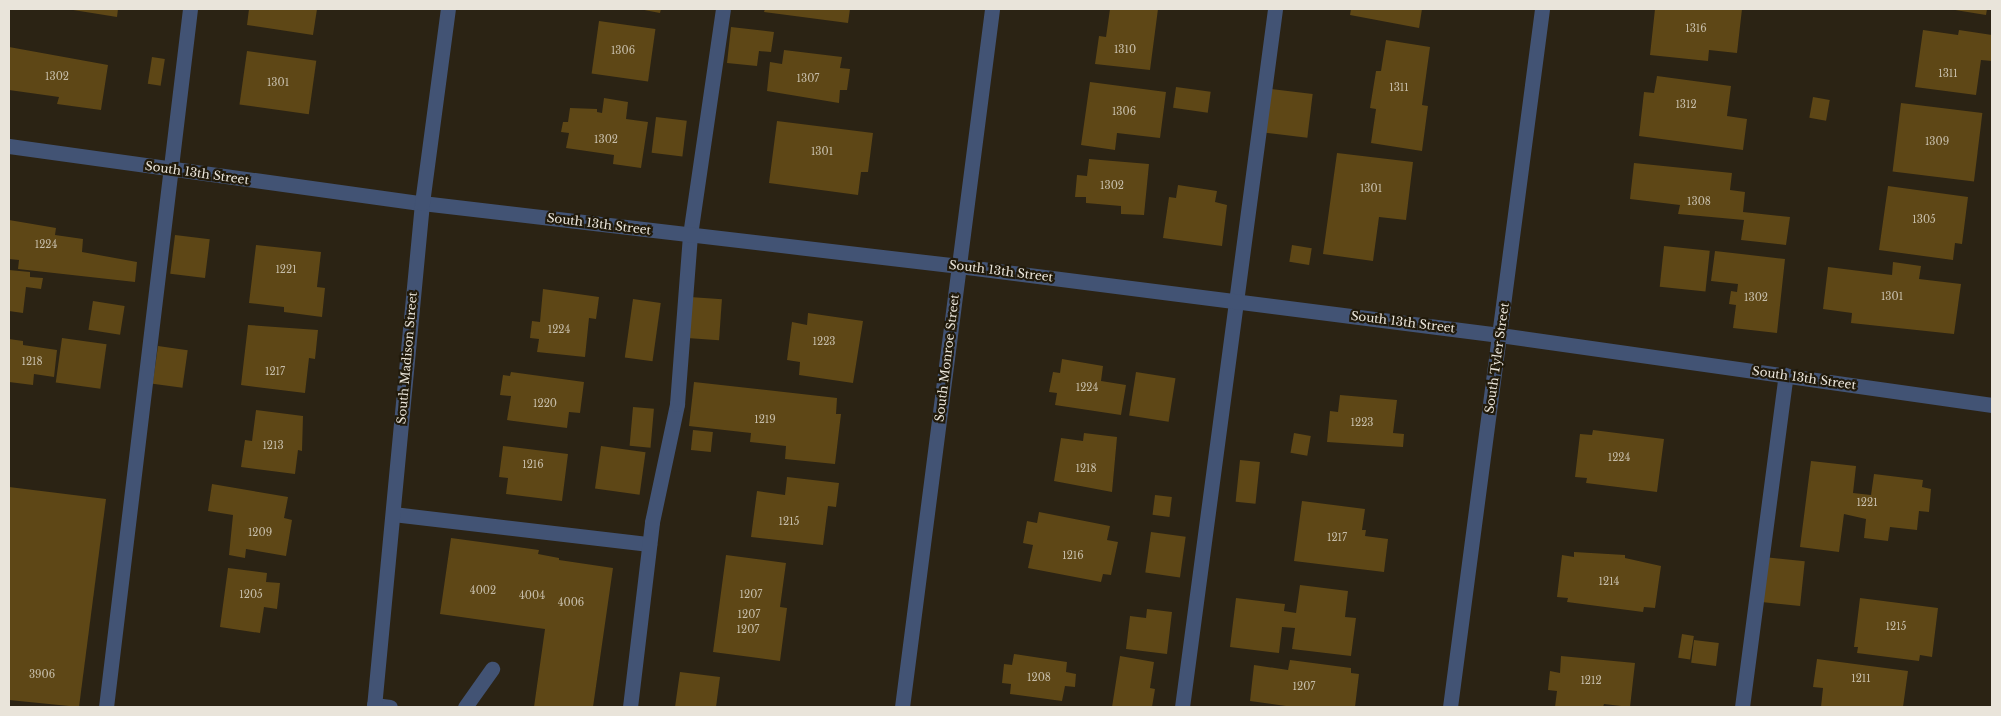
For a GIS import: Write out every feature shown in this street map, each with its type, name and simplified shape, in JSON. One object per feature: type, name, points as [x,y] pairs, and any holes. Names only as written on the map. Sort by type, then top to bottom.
[{"type":"street","points":[[106,707],[169,170],[190,9]]},
{"type":"street","name":"South Madison Street","points":[[374,706],[422,203],[448,9]]},
{"type":"street","points":[[630,707],[649,544],[677,404],[690,235],[723,9]]},
{"type":"street","name":"South Monroe Street","points":[[902,707],[992,9]]},
{"type":"street","points":[[1182,707],[1275,9]]},
{"type":"street","name":"South Tyler Street","points":[[1450,707],[1542,9]]},
{"type":"street","name":"South 13th Street","points":[[9,146],[169,170],[422,203],[959,266],[1500,335],[1992,405]]},
{"type":"street","points":[[1742,707],[1786,375]]},
{"type":"street","points":[[392,514],[649,544]]},
{"type":"street","points":[[465,707],[492,669]]},
{"type":"street","points":[[374,706],[390,707]]},
{"type":"building","points":[[67,9],[118,9],[117,17]]},
{"type":"building","points":[[249,9],[317,9],[313,35],[247,25]]},
{"type":"building","points":[[639,9],[661,9],[660,13]]},
{"type":"building","points":[[765,9],[850,9],[848,23],[764,12]]},
{"type":"building","points":[[1110,9],[1158,9],[1150,70],[1095,64],[1099,36],[1106,37]]},
{"type":"building","points":[[1351,9],[1422,9],[1419,28],[1350,15]]},
{"type":"building","points":[[1655,9],[1742,9],[1737,53],[1709,50],[1708,61],[1650,55]]},
{"type":"building","points":[[1949,9],[1987,9],[1986,15]]},
{"type":"building","points":[[599,21],[655,29],[648,81],[592,73]]},
{"type":"building","points":[[731,27],[774,32],[771,52],[759,51],[757,66],[727,63]]},
{"type":"building","points":[[1923,30],[1958,35],[1959,30],[1992,35],[1992,61],[1981,60],[1976,95],[1915,87]]},
{"type":"building","points":[[1386,40],[1430,47],[1422,105],[1428,106],[1422,151],[1371,143],[1376,109],[1370,108],[1376,71],[1381,71]]},
{"type":"building","points":[[9,47],[108,65],[101,110],[57,104],[59,97],[9,90]]},
{"type":"building","points":[[784,50],[842,57],[840,68],[850,69],[847,90],[840,90],[839,103],[767,91],[770,62],[782,64]]},
{"type":"building","points":[[247,51],[316,61],[309,114],[239,104]]},
{"type":"building","points":[[152,57],[165,59],[161,86],[148,84]]},
{"type":"building","points":[[1657,76],[1731,86],[1727,116],[1747,119],[1743,150],[1639,136],[1644,92],[1654,93]]},
{"type":"building","points":[[1090,82],[1166,92],[1160,138],[1117,133],[1115,150],[1081,145]]},
{"type":"building","points":[[1176,87],[1211,92],[1208,113],[1173,108]]},
{"type":"building","points":[[1271,89],[1313,94],[1307,138],[1266,133]]},
{"type":"building","points":[[1813,97],[1830,100],[1826,121],[1809,118]]},
{"type":"building","points":[[604,98],[628,102],[626,119],[648,122],[641,168],[613,164],[614,155],[566,148],[569,133],[561,132],[563,122],[568,122],[570,108],[597,109],[597,112],[602,113]]},
{"type":"building","points":[[1901,103],[1982,113],[1974,181],[1893,171]]},
{"type":"building","points":[[656,117],[687,121],[682,157],[652,153]]},
{"type":"building","points":[[777,121],[873,133],[868,172],[861,172],[858,195],[769,183]]},
{"type":"building","points":[[1337,153],[1413,162],[1406,220],[1379,217],[1373,261],[1323,254]]},
{"type":"building","points":[[1089,159],[1149,164],[1144,215],[1121,214],[1121,206],[1086,203],[1086,197],[1075,197],[1077,175],[1087,176]]},
{"type":"building","points":[[1634,163],[1732,173],[1730,190],[1745,192],[1743,212],[1790,217],[1786,245],[1741,240],[1744,220],[1678,214],[1680,205],[1630,199]]},
{"type":"building","points":[[1178,185],[1217,191],[1215,202],[1227,205],[1222,246],[1163,238],[1169,197],[1176,198]]},
{"type":"building","points":[[1888,186],[1968,197],[1962,244],[1955,243],[1953,260],[1879,250]]},
{"type":"building","points":[[9,220],[56,228],[55,235],[83,239],[82,252],[137,262],[135,282],[18,269],[19,260],[9,259]]},
{"type":"building","points":[[175,235],[210,239],[205,278],[170,274]]},
{"type":"building","points":[[256,245],[321,252],[317,287],[325,288],[322,317],[284,312],[284,307],[249,303]]},
{"type":"building","points":[[1292,245],[1312,248],[1309,265],[1289,262]]},
{"type":"building","points":[[1664,246],[1710,251],[1705,292],[1660,287]]},
{"type":"building","points":[[1715,251],[1785,259],[1777,333],[1733,328],[1736,305],[1729,304],[1731,291],[1737,292],[1738,284],[1711,281]]},
{"type":"building","points":[[1893,262],[1921,266],[1919,279],[1961,284],[1954,334],[1851,323],[1852,313],[1823,309],[1828,267],[1892,275]]},
{"type":"building","points":[[9,270],[30,272],[30,277],[43,278],[41,289],[26,287],[23,313],[9,311]]},
{"type":"building","points":[[543,289],[599,297],[596,319],[589,318],[585,357],[537,352],[539,339],[530,338],[532,321],[540,322]]},
{"type":"building","points":[[690,297],[722,299],[719,340],[687,338]]},
{"type":"building","points":[[633,299],[661,303],[653,361],[625,357]]},
{"type":"building","points":[[93,301],[125,306],[120,335],[88,330]]},
{"type":"building","points":[[808,313],[863,321],[853,383],[799,375],[800,362],[787,360],[792,322],[807,325]]},
{"type":"building","points":[[248,325],[318,330],[315,359],[309,358],[305,393],[241,385]]},
{"type":"building","points":[[62,338],[107,344],[100,389],[56,383]]},
{"type":"building","points":[[9,339],[23,341],[23,345],[57,350],[54,377],[34,374],[33,385],[9,382]]},
{"type":"building","points":[[158,346],[188,350],[182,388],[153,384]]},
{"type":"building","points":[[1062,359],[1103,366],[1101,381],[1126,385],[1121,415],[1055,405],[1057,393],[1049,392],[1053,372],[1060,373]]},
{"type":"building","points":[[511,372],[584,382],[580,413],[569,412],[567,428],[507,420],[511,396],[500,395],[503,375],[510,376]]},
{"type":"building","points":[[1136,372],[1176,378],[1169,422],[1129,415]]},
{"type":"building","points":[[694,382],[837,398],[836,414],[841,414],[835,464],[785,459],[786,446],[750,442],[751,433],[689,426]]},
{"type":"building","points":[[1340,395],[1397,400],[1393,433],[1404,434],[1403,447],[1327,442],[1330,411],[1338,412]]},
{"type":"building","points":[[633,407],[654,409],[651,448],[630,446]]},
{"type":"building","points":[[256,410],[303,416],[302,451],[298,450],[295,474],[241,467],[245,440],[252,441]]},
{"type":"building","points":[[693,430],[713,432],[711,452],[691,450]]},
{"type":"building","points":[[1593,430],[1664,439],[1657,492],[1586,483],[1587,478],[1575,477],[1580,434],[1592,435]]},
{"type":"building","points":[[1084,433],[1117,437],[1112,492],[1054,481],[1061,438],[1083,441]]},
{"type":"building","points":[[1294,433],[1311,436],[1307,456],[1291,453]]},
{"type":"building","points":[[503,446],[568,454],[562,501],[506,494],[508,478],[499,477]]},
{"type":"building","points":[[601,446],[646,452],[640,495],[595,489]]},
{"type":"building","points":[[1240,460],[1260,462],[1256,504],[1236,502]]},
{"type":"building","points":[[1811,461],[1856,466],[1853,493],[1871,495],[1874,474],[1923,480],[1922,487],[1931,489],[1929,512],[1919,511],[1917,530],[1890,527],[1888,541],[1864,538],[1866,519],[1844,514],[1839,552],[1800,547]]},
{"type":"building","points":[[787,477],[839,483],[836,507],[828,506],[823,545],[751,537],[757,491],[785,495]]},
{"type":"building","points":[[212,484],[288,497],[284,518],[292,520],[286,556],[246,549],[245,558],[229,555],[233,515],[208,511]]},
{"type":"building","points":[[9,487],[106,499],[79,707],[9,700]]},
{"type":"building","points":[[1155,495],[1172,497],[1169,517],[1153,515]]},
{"type":"building","points":[[1302,501],[1365,509],[1362,530],[1366,530],[1365,536],[1388,539],[1384,572],[1294,561]]},
{"type":"building","points":[[1039,512],[1110,526],[1107,540],[1118,542],[1111,575],[1103,574],[1101,582],[1028,568],[1033,545],[1023,543],[1027,521],[1037,523]]},
{"type":"building","points":[[1151,532],[1186,537],[1180,577],[1145,573]]},
{"type":"building","points":[[451,538],[539,550],[538,554],[559,558],[559,560],[613,568],[593,707],[534,707],[545,629],[440,614]]},
{"type":"building","points":[[1574,552],[1625,555],[1625,558],[1661,566],[1655,608],[1644,607],[1643,612],[1567,602],[1568,598],[1557,597],[1562,555],[1574,557]]},
{"type":"building","points":[[726,555],[786,563],[780,607],[787,608],[780,661],[713,652]]},
{"type":"building","points":[[1764,557],[1805,561],[1800,606],[1759,602]]},
{"type":"building","points":[[228,568],[267,573],[266,582],[280,583],[277,609],[264,607],[260,633],[220,627]]},
{"type":"building","points":[[1300,585],[1348,591],[1345,617],[1356,618],[1351,656],[1292,649],[1295,628],[1282,627],[1279,653],[1230,647],[1236,598],[1285,604],[1284,611],[1296,613]]},
{"type":"building","points":[[1860,598],[1938,608],[1932,657],[1920,655],[1919,661],[1857,653],[1858,647],[1854,647]]},
{"type":"building","points":[[1147,609],[1172,612],[1167,654],[1126,649],[1130,616],[1146,618]]},
{"type":"building","points":[[1682,634],[1694,636],[1690,660],[1678,658]]},
{"type":"building","points":[[1694,640],[1719,643],[1716,666],[1691,663]]},
{"type":"building","points":[[1014,654],[1067,662],[1066,672],[1076,674],[1075,687],[1065,686],[1062,701],[1010,694],[1011,684],[1002,683],[1004,664],[1012,665]]},
{"type":"building","points":[[1120,656],[1154,662],[1150,688],[1155,689],[1152,707],[1112,707]]},
{"type":"building","points":[[1561,656],[1635,663],[1630,707],[1604,704],[1603,707],[1555,707],[1557,691],[1548,690],[1550,671],[1560,673]]},
{"type":"building","points":[[1817,659],[1908,671],[1903,707],[1821,707],[1823,688],[1813,687]]},
{"type":"building","points":[[1290,660],[1351,668],[1351,673],[1359,674],[1355,707],[1293,707],[1250,701],[1254,665],[1288,670]]},
{"type":"building","points":[[680,672],[720,677],[716,707],[675,707]]}]
